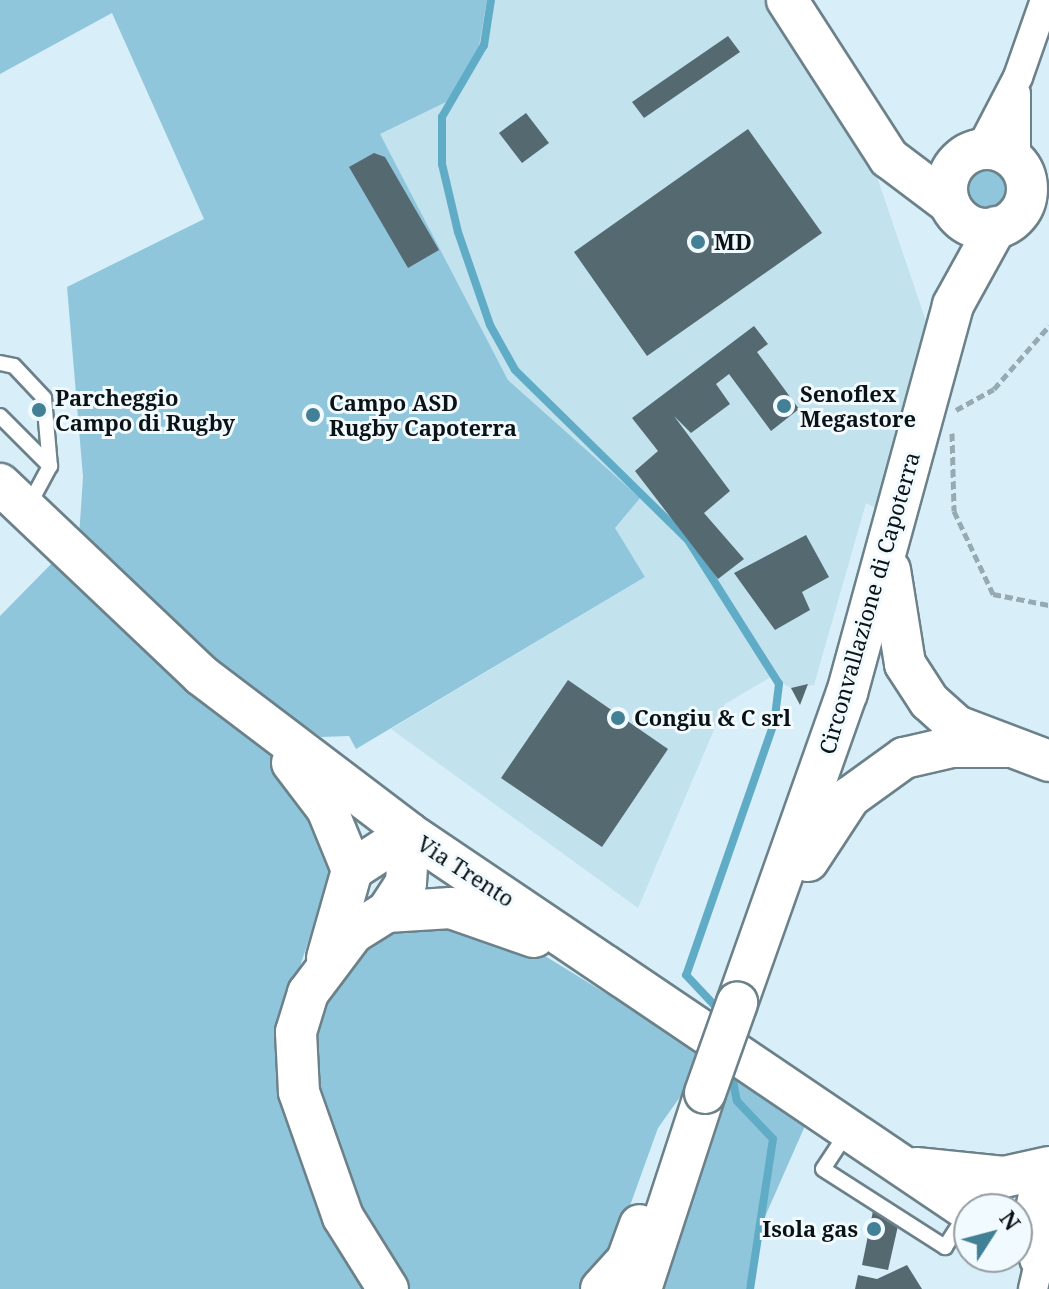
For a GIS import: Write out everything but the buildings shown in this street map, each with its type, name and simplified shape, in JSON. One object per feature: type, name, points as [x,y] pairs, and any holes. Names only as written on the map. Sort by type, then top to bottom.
[{"type":"street","points":[[787,0],[866,113],[889,158],[979,228],[996,227],[1015,218],[1027,196],[986,156],[902,147],[866,113]]},
{"type":"street","points":[[953,305],[954,210],[948,179],[986,156],[1045,0]]},
{"type":"street","points":[[953,305],[996,227]]},
{"type":"street","name":"Circonvallazione di Capoterra","points":[[687,1138],[775,898],[934,412],[953,305]]},
{"type":"street","name":"Via Trento","points":[[13,498],[237,704],[409,833],[600,958],[953,1200]]},
{"type":"street","points":[[885,559],[895,580],[905,664],[929,701],[957,726],[1049,761]]},
{"type":"street","points":[[237,704],[247,729],[311,781],[352,870],[326,961],[296,1032],[299,1092],[343,1217],[388,1289]]},
{"type":"street","points":[[775,898],[795,885],[828,821],[880,773],[904,758],[952,747],[1009,747]]},
{"type":"street","points":[[352,870],[409,833]]},
{"type":"street","points":[[326,961],[387,912],[406,883],[409,833]]},
{"type":"street","points":[[387,912],[451,908],[600,958]]},
{"type":"street","points":[[601,1289],[627,1260],[661,1168],[687,1138]]},
{"type":"street","points":[[641,1289],[687,1138]]},
{"type":"street","points":[[900,1165],[958,1177],[1047,1169],[1033,1224],[1038,1261]]},
{"type":"lane","points":[[0,363],[14,366],[44,398],[50,466]]},
{"type":"lane","points":[[0,416],[50,466]]},
{"type":"lane","points":[[13,498],[50,466]]},
{"type":"lane","points":[[848,1130],[823,1169],[945,1247],[953,1235]]},
{"type":"path","points":[[1049,326],[994,389],[934,412],[953,437],[954,511],[988,585],[1000,600],[1049,605]]},
{"type":"shaded area","name":"Campo ASD Rugby Capoterra","points":[[0,0],[487,0],[478,52],[446,102],[380,134],[508,380],[640,498],[615,528],[645,577],[356,749],[349,736],[321,737],[228,675],[79,537],[83,477],[67,287],[204,219],[112,13],[0,74]]},
{"type":"shaded area","points":[[487,0],[766,0],[873,165],[929,330],[883,512],[866,503],[814,685],[791,688],[771,677],[725,704],[638,908],[391,729],[645,577],[614,528],[639,498],[508,380],[379,133],[488,12]]},
{"type":"shaded area","points":[[987,166],[996,167],[1003,173],[1009,180],[1009,198],[1003,205],[996,211],[987,212],[978,211],[971,205],[965,198],[964,189],[965,180],[971,173],[978,167]]},
{"type":"shaded area","points":[[55,560],[190,693],[290,771],[336,857],[288,1003],[329,1222],[363,1289],[0,1289],[0,616]]},
{"type":"shaded area","points":[[422,914],[519,940],[615,999],[651,1012],[808,1119],[760,1228],[746,1289],[659,1289],[724,1105],[690,1083],[658,1128],[614,1250],[586,1289],[410,1289],[377,1256],[320,1090],[314,1046],[319,1007],[357,943]]},
{"type":"waterway","points":[[491,0],[484,45],[442,117],[442,164],[458,232],[490,325],[515,370],[688,540],[779,684],[774,723],[686,975],[719,1010]]},
{"type":"waterway","points":[[732,1076],[737,1101],[773,1139],[750,1289]]},
{"type":"place","name":"MD","points":[[698,242]]},
{"type":"place","name":"Senoflex Megastore","points":[[784,406]]},
{"type":"place","name":"Parcheggio Campo di Rugby","points":[[39,410]]},
{"type":"place","name":"Campo ASD Rugby Capoterra","points":[[313,415]]},
{"type":"place","name":"Congiu & C srl","points":[[618,718]]},
{"type":"place","name":"Isola gas","points":[[874,1229]]}]
